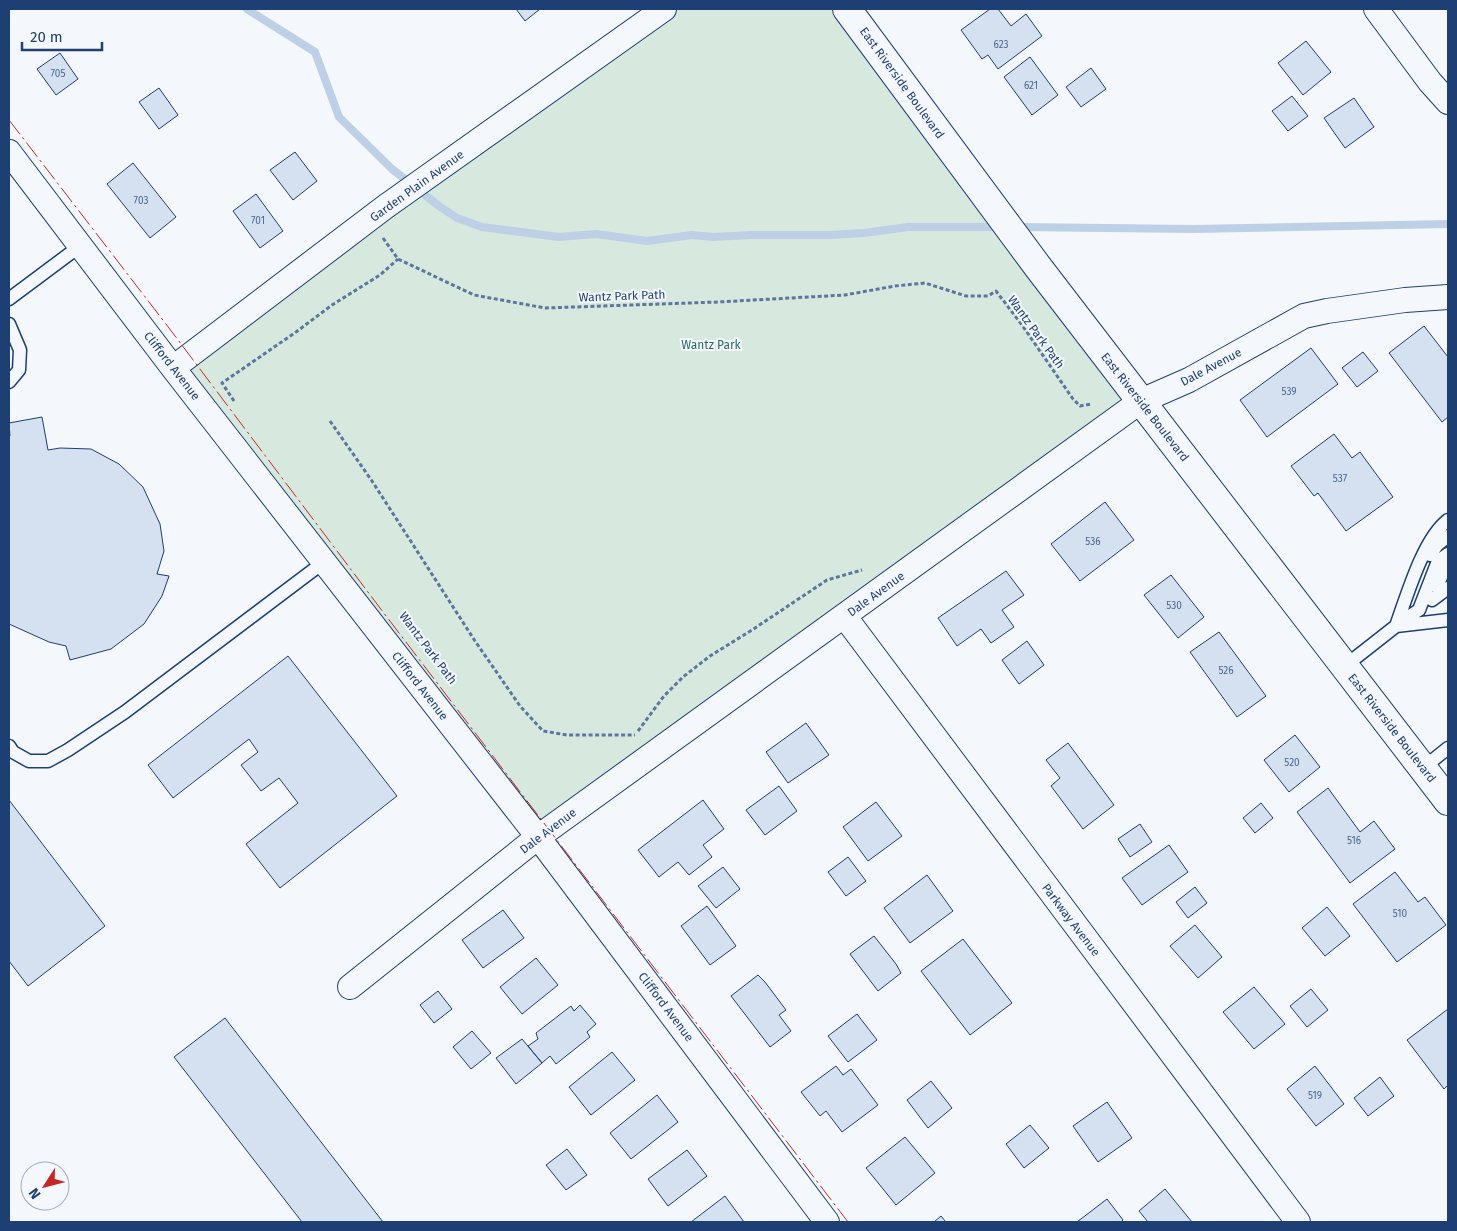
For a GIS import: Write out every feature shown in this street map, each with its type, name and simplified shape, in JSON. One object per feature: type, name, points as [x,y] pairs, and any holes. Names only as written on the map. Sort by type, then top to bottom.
[{"type":"main road","name":"East Riverside Boulevard","points":[[847,9],[1038,268],[1448,801]]},
{"type":"street","name":"Garden Plain Avenue","points":[[173,368],[377,213],[664,9]]},
{"type":"street","points":[[1376,9],[1430,82],[1448,102]]},
{"type":"street","name":"Clifford Avenue","points":[[9,152],[173,368],[538,838],[828,1222]]},
{"type":"street","name":"Dale Avenue","points":[[350,987],[538,838],[1141,401],[1189,380],[1304,316],[1405,300],[1448,297]]},
{"type":"street","name":"Parkway Avenue","points":[[845,616],[1298,1222]]},
{"type":"lane","points":[[9,300],[80,246]]},
{"type":"lane","points":[[9,324],[20,350],[19,370],[9,382]]},
{"type":"lane","points":[[1396,626],[1423,555],[1433,537],[1448,520]]},
{"type":"lane","points":[[1414,613],[1430,555],[1437,545],[1448,536]]},
{"type":"lane","points":[[1414,613],[1438,561],[1448,554]]},
{"type":"lane","points":[[9,746],[13,752],[29,761],[48,761],[68,750],[125,712],[324,562]]},
{"type":"lane","points":[[1432,600],[1442,572],[1448,568]]},
{"type":"lane","points":[[1345,666],[1448,588]]},
{"type":"lane","points":[[1432,600],[1448,600]]},
{"type":"lane","points":[[1396,626],[1448,620]]},
{"type":"lane","points":[[1423,768],[1448,748]]},
{"type":"path","name":"Wantz Park Path","points":[[377,213],[398,259],[474,295],[545,308],[845,295],[925,283],[966,296],[988,296],[996,291],[1073,398],[1080,406],[1093,404],[1085,409]]},
{"type":"path","points":[[237,406],[222,383],[332,305],[380,275],[398,259]]},
{"type":"path","points":[[330,421],[372,481],[475,641],[520,706],[542,731],[567,736],[636,735]]},
{"type":"path","points":[[630,741],[664,696],[683,677],[710,656],[827,580],[864,569]]},
{"type":"green space","name":"Wantz Park","points":[[666,9],[847,9],[1141,401],[538,837],[173,368]]},
{"type":"building","points":[[516,9],[540,9],[525,21]]},
{"type":"building","points":[[990,9],[998,9],[1011,26],[1026,14],[1042,36],[998,69],[988,55],[982,59],[961,30]]},
{"type":"building","points":[[1306,41],[1331,72],[1303,95],[1278,63]]},
{"type":"building","points":[[60,53],[78,79],[56,95],[37,69]]},
{"type":"building","points":[[1030,57],[1058,95],[1032,115],[1004,77]]},
{"type":"building","points":[[1091,68],[1106,89],[1081,107],[1066,87]]},
{"type":"building","points":[[159,88],[178,115],[159,129],[139,102]]},
{"type":"building","points":[[1292,96],[1308,116],[1288,131],[1272,111]]},
{"type":"building","points":[[1354,98],[1374,127],[1345,148],[1324,118]]},
{"type":"building","points":[[295,152],[317,181],[293,200],[270,170]]},
{"type":"building","points":[[133,163],[176,217],[150,238],[107,184]]},
{"type":"building","points":[[256,194],[283,231],[260,248],[233,211]]},
{"type":"building","points":[[1424,326],[1448,357],[1448,417],[1442,422],[1389,353]]},
{"type":"building","points":[[1311,348],[1338,384],[1267,437],[1240,400]]},
{"type":"building","points":[[1363,352],[1378,371],[1357,387],[1342,368]]},
{"type":"building","points":[[42,417],[48,450],[60,448],[91,449],[119,464],[143,487],[160,524],[164,551],[157,574],[169,576],[162,596],[144,624],[111,649],[70,660],[66,646],[49,642],[9,624],[9,423]]},
{"type":"building","points":[[1334,434],[1352,458],[1360,452],[1393,497],[1346,531],[1318,493],[1314,496],[1291,466]]},
{"type":"building","points":[[1105,502],[1134,540],[1080,581],[1051,544]]},
{"type":"building","points":[[1006,571],[1024,595],[1002,610],[1014,627],[991,643],[981,629],[957,646],[938,618]]},
{"type":"building","points":[[1171,575],[1204,617],[1178,638],[1144,595]]},
{"type":"building","points":[[1219,632],[1266,696],[1237,717],[1190,652]]},
{"type":"building","points":[[1027,641],[1044,665],[1019,684],[1002,660]]},
{"type":"building","points":[[288,656],[397,796],[280,888],[246,844],[298,803],[279,778],[261,791],[241,765],[258,752],[249,739],[173,798],[148,765]]},
{"type":"building","points":[[806,723],[829,755],[788,783],[766,752]]},
{"type":"building","points":[[1295,735],[1320,767],[1289,792],[1264,760]]},
{"type":"building","points":[[1068,743],[1114,805],[1083,829],[1051,786],[1060,778],[1046,760]]},
{"type":"building","points":[[779,786],[797,811],[765,835],[746,810]]},
{"type":"building","points":[[1328,788],[1360,832],[1374,821],[1395,849],[1350,883],[1297,812]]},
{"type":"building","points":[[9,800],[105,926],[28,986],[9,961]]},
{"type":"building","points":[[703,800],[724,829],[703,845],[712,857],[689,875],[678,862],[659,877],[638,850]]},
{"type":"building","points":[[876,802],[902,836],[868,861],[843,827]]},
{"type":"building","points":[[1261,803],[1273,818],[1255,833],[1243,818]]},
{"type":"building","points":[[1140,824],[1152,842],[1130,857],[1118,839]]},
{"type":"building","points":[[1169,845],[1188,872],[1142,905],[1122,878]]},
{"type":"building","points":[[848,857],[866,881],[846,896],[828,872]]},
{"type":"building","points":[[723,867],[740,889],[716,908],[698,886]]},
{"type":"building","points":[[1395,872],[1418,902],[1425,897],[1446,925],[1397,962],[1353,904]]},
{"type":"building","points":[[927,875],[953,911],[910,943],[884,908]]},
{"type":"building","points":[[1195,887],[1207,903],[1188,918],[1176,902]]},
{"type":"building","points":[[707,906],[736,946],[710,965],[681,926]]},
{"type":"building","points":[[1327,907],[1350,936],[1325,956],[1302,928]]},
{"type":"building","points":[[503,910],[524,938],[483,968],[462,940]]},
{"type":"building","points":[[1195,925],[1222,957],[1198,978],[1170,946]]},
{"type":"building","points":[[874,936],[901,973],[878,991],[850,954]]},
{"type":"building","points":[[963,939],[1012,1003],[970,1035],[921,971]]},
{"type":"building","points":[[536,958],[558,985],[522,1014],[500,987]]},
{"type":"building","points":[[758,975],[786,1010],[779,1015],[791,1031],[770,1047],[731,996]]},
{"type":"building","points":[[1254,987],[1285,1024],[1254,1049],[1223,1012]]},
{"type":"building","points":[[1311,989],[1328,1010],[1307,1027],[1290,1006]]},
{"type":"building","points":[[438,991],[452,1009],[434,1023],[420,1005]]},
{"type":"building","points":[[580,1005],[596,1024],[587,1032],[590,1037],[556,1064],[550,1056],[542,1063],[528,1046],[538,1039],[536,1033],[571,1006],[574,1011]]},
{"type":"building","points":[[1448,1009],[1448,1085],[1444,1089],[1407,1040]]},
{"type":"building","points":[[857,1014],[877,1040],[848,1062],[828,1036]]},
{"type":"building","points":[[225,1018],[383,1222],[302,1222],[174,1057]]},
{"type":"building","points":[[472,1031],[491,1053],[471,1069],[453,1047]]},
{"type":"building","points":[[522,1039],[542,1063],[516,1084],[496,1058]]},
{"type":"building","points":[[612,1052],[635,1080],[591,1115],[569,1087]]},
{"type":"building","points":[[836,1066],[843,1075],[851,1069],[878,1105],[842,1132],[826,1111],[820,1116],[801,1092]]},
{"type":"building","points":[[1315,1066],[1344,1104],[1316,1126],[1287,1089]]},
{"type":"building","points":[[1380,1077],[1394,1096],[1368,1116],[1354,1098]]},
{"type":"building","points":[[931,1081],[952,1108],[928,1128],[907,1100]]},
{"type":"building","points":[[657,1095],[678,1122],[631,1159],[610,1133]]},
{"type":"building","points":[[1107,1102],[1132,1138],[1098,1162],[1073,1126]]},
{"type":"building","points":[[1030,1125],[1049,1148],[1024,1168],[1006,1144]]},
{"type":"building","points":[[905,1137],[935,1173],[896,1205],[866,1168]]},
{"type":"building","points":[[567,1149],[587,1175],[566,1190],[546,1165]]},
{"type":"building","points":[[687,1150],[707,1176],[668,1206],[648,1179]]},
{"type":"building","points":[[1165,1189],[1192,1222],[1148,1222],[1139,1211]]},
{"type":"building","points":[[725,1196],[744,1222],[691,1222]]},
{"type":"building","points":[[1107,1199],[1123,1220],[1121,1222],[1077,1222]]},
{"type":"building","points":[[941,1216],[946,1222],[934,1222]]},
{"type":"waterway","points":[[247,9],[315,52],[339,117],[392,169],[457,218],[482,227],[559,237],[596,234],[647,241],[692,235],[713,237],[830,235],[908,227],[1000,227]]},
{"type":"waterway","points":[[1017,227],[1194,229],[1448,224]]},
{"type":"power","points":[[9,120],[848,1222]]}]
